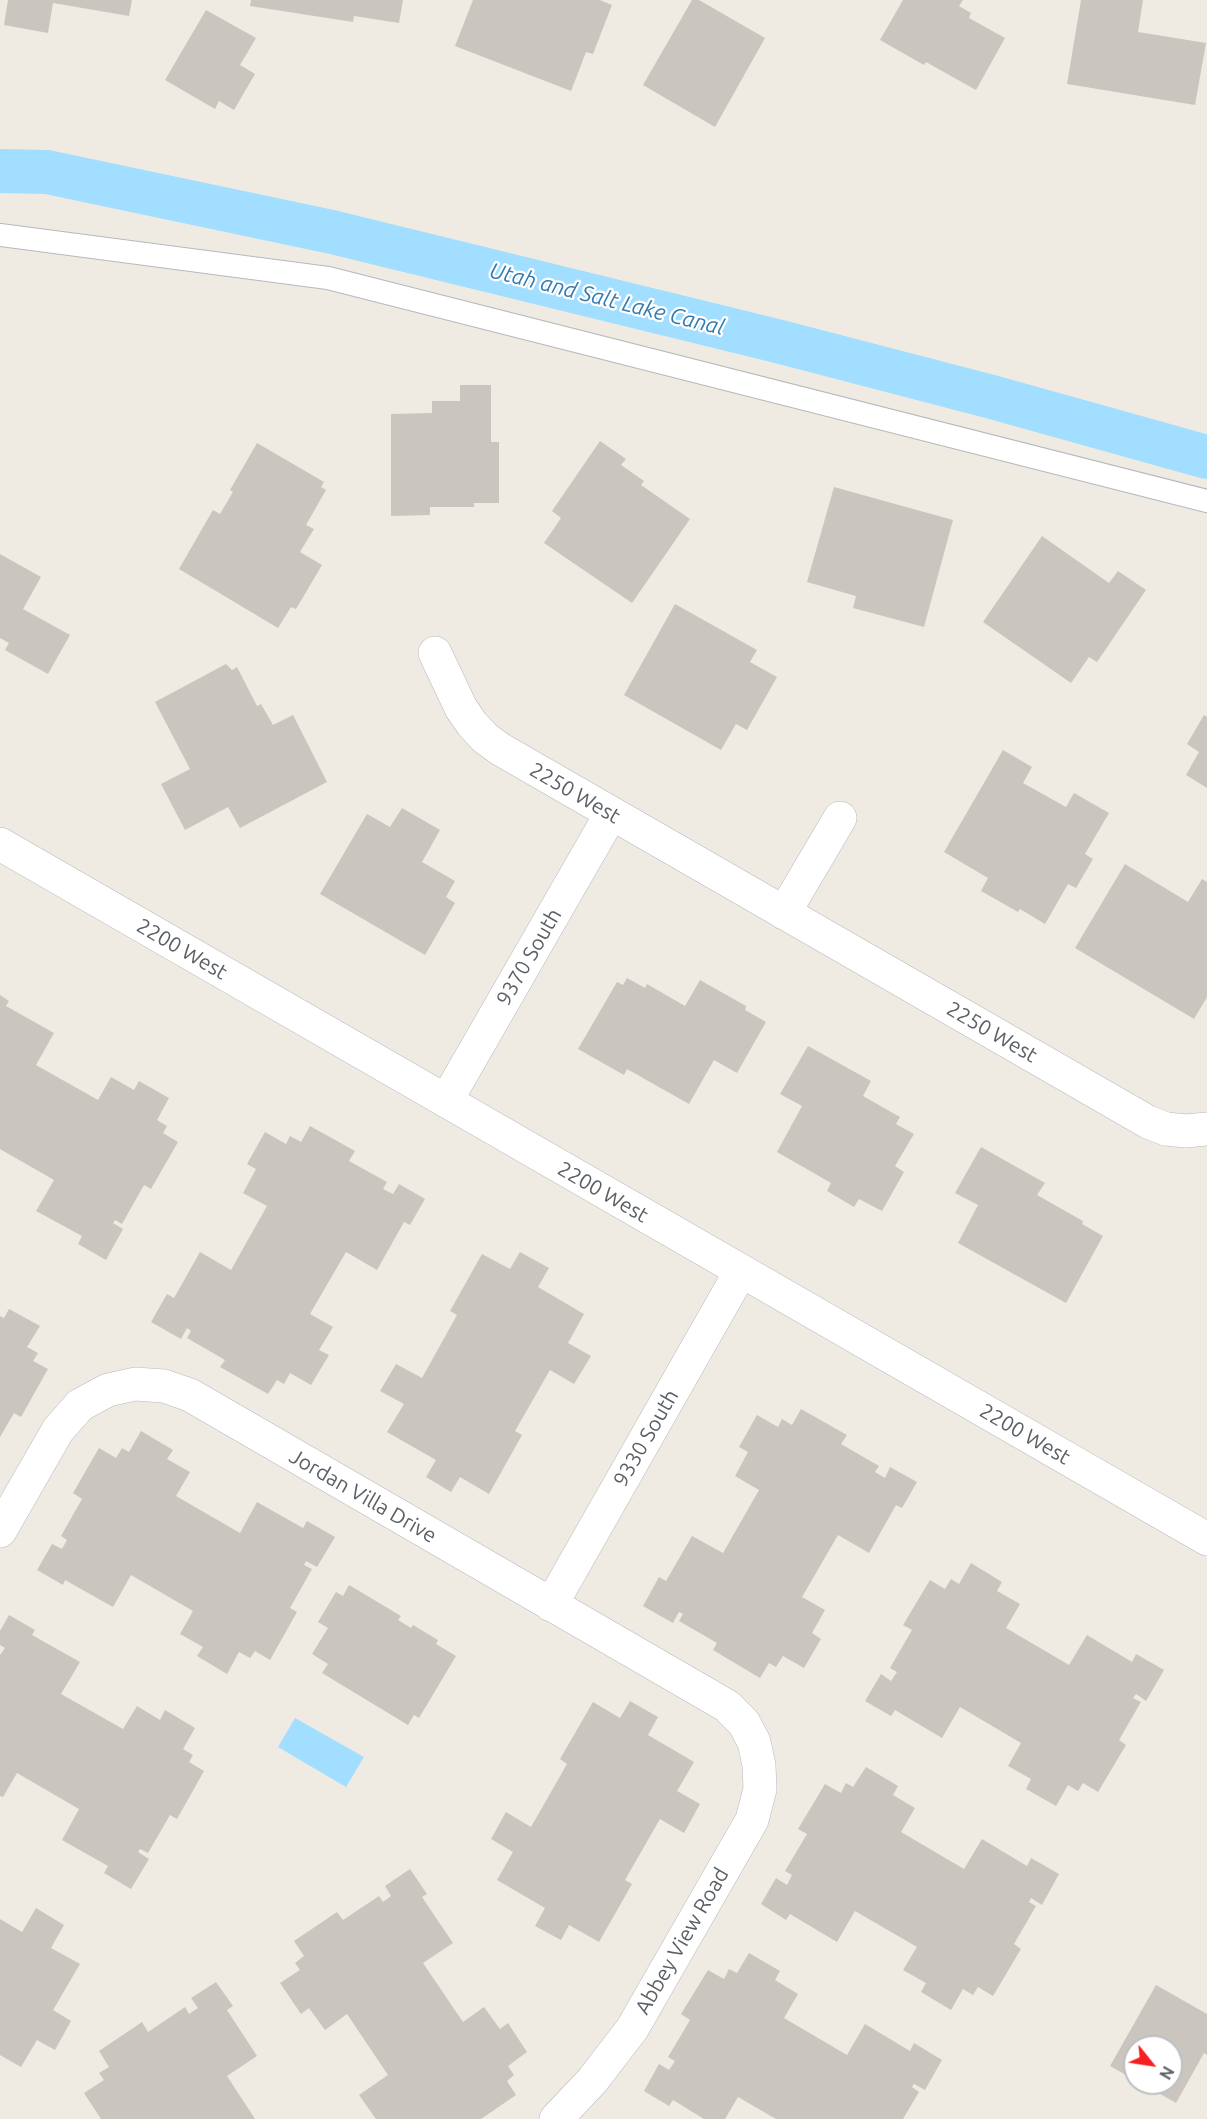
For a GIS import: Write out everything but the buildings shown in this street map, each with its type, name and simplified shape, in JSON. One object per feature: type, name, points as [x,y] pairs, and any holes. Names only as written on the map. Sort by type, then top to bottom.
[{"type":"street","name":"2250 West","points":[[435,653],[471,724],[500,749],[1148,1122],[1166,1129],[1186,1131],[1207,1129]]},
{"type":"street","name":"9370 South","points":[[446,1101],[611,814]]},
{"type":"street","points":[[784,913],[840,818]]},
{"type":"street","name":"2200 West","points":[[0,844],[1207,1539]]},
{"type":"street","name":"9330 South","points":[[551,1605],[741,1271]]},
{"type":"street","name":"Jordan Villa Drive","points":[[0,1531],[58,1430],[80,1405],[108,1390],[135,1384],[164,1386],[189,1395],[727,1706],[744,1724],[754,1742]]},
{"type":"street","name":"Abbey View Road","points":[[556,2119],[592,2081],[632,2029],[752,1820],[760,1789],[759,1765],[754,1742]]},
{"type":"lane","points":[[0,235],[328,278],[1207,501]]},
{"type":"water","points":[[295,1718],[364,1757],[346,1787],[278,1747]]},
{"type":"waterway","name":"Utah and Salt Lake Canal","points":[[0,171],[47,172],[332,232],[777,341],[992,397],[1207,457]]}]
